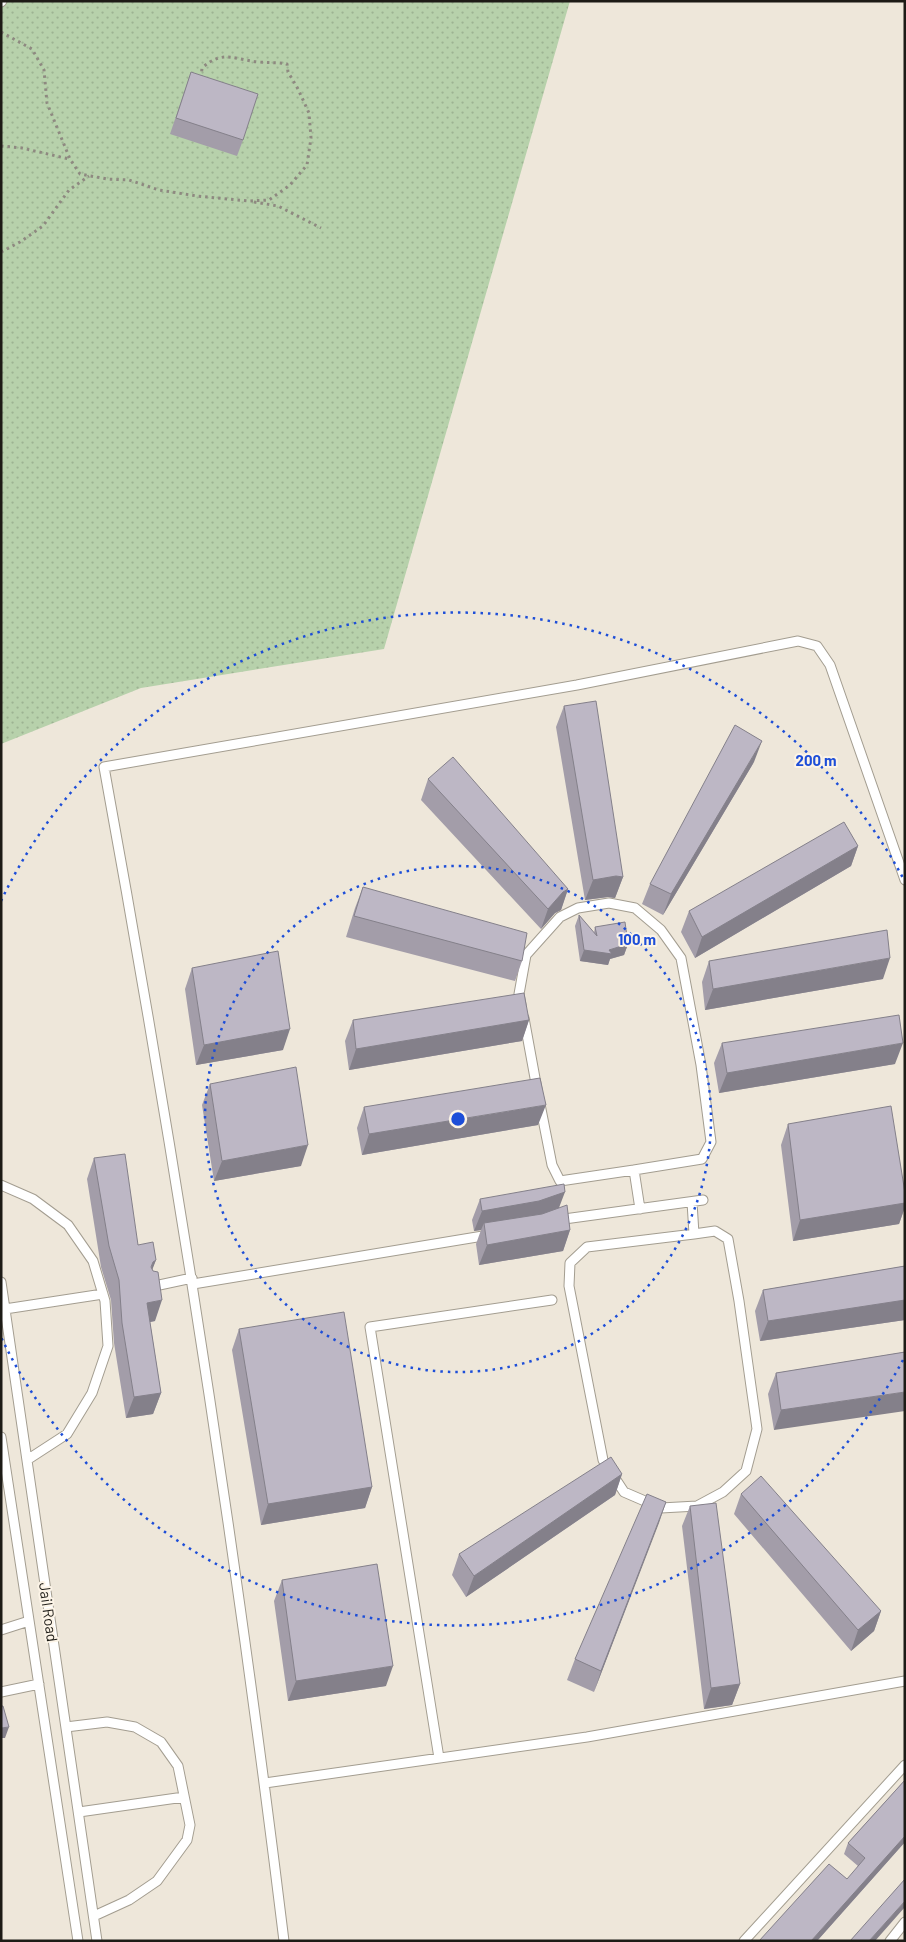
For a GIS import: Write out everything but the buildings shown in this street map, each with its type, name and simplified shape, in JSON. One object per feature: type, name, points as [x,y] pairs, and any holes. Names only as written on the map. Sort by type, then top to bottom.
[{"type":"lane","points":[[284,1941],[265,1783],[192,1281],[104,767],[577,686],[798,641],[817,646],[830,665],[905,880]]},
{"type":"lane","points":[[609,903],[635,908],[661,930],[682,958],[701,1065],[711,1142],[702,1159],[634,1170],[560,1182],[552,1165],[519,994],[526,956],[560,917],[578,908],[609,903]]},
{"type":"lane","points":[[634,1170],[640,1209]]},
{"type":"lane","points":[[1,1185],[34,1199],[68,1225],[93,1261],[106,1302],[108,1346],[92,1393],[67,1434],[27,1460]]},
{"type":"lane","points":[[546,1223],[552,1220],[703,1200]]},
{"type":"lane","points":[[692,1202],[694,1234]]},
{"type":"lane","points":[[715,1231],[728,1239],[739,1301],[757,1429],[746,1471],[723,1492],[697,1506],[661,1508],[624,1492],[603,1460],[569,1286],[570,1263],[587,1248],[694,1234],[715,1231]]},
{"type":"lane","points":[[150,1287],[494,1234]]},
{"type":"lane","name":"Jail Road","points":[[1,1282],[97,1941]]},
{"type":"lane","points":[[5,1309],[103,1294]]},
{"type":"lane","points":[[439,1758],[370,1327],[552,1300]]},
{"type":"lane","points":[[1,1437],[5,1484],[29,1621],[78,1941]]},
{"type":"lane","points":[[1,1630],[29,1621]]},
{"type":"lane","points":[[265,1783],[597,1736],[905,1681]]},
{"type":"lane","points":[[1,1692],[39,1684]]},
{"type":"lane","points":[[66,1727],[107,1722],[135,1727],[161,1742],[178,1766],[190,1825],[187,1840],[156,1881],[129,1900],[94,1916]]},
{"type":"lane","points":[[744,1941],[905,1765]]},
{"type":"lane","points":[[78,1812],[184,1797]]},
{"type":"lane","points":[[890,1941],[905,1922]]},
{"type":"path","points":[[1,32],[32,49],[44,70],[47,103],[70,159],[80,174],[107,179],[129,180],[159,190],[278,206],[321,228]]},
{"type":"path","points":[[200,83],[202,68],[212,58],[232,57],[287,64],[288,72],[309,113],[311,138],[307,166],[290,186],[269,200],[249,201]]},
{"type":"path","points":[[1,146],[22,148],[70,159]]},
{"type":"path","points":[[1,252],[43,226],[69,190],[90,176]]},
{"type":"green space","points":[[1,1],[570,1],[384,649],[141,688],[1,744]]}]
